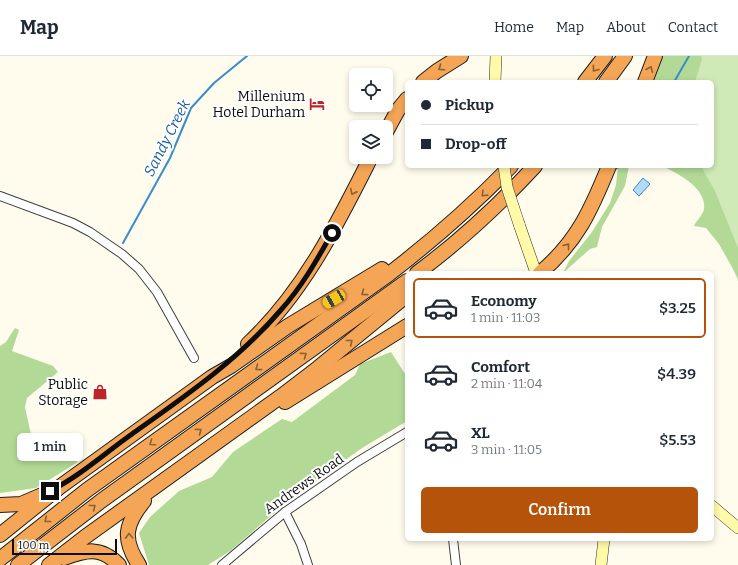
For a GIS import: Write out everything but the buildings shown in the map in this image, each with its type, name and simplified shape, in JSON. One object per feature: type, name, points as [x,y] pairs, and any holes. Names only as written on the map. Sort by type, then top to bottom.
[{"type":"highway","points":[[426,80],[461,56]]},
{"type":"highway","points":[[587,80],[605,56]]},
{"type":"highway","points":[[607,80],[625,56]]},
{"type":"highway","points":[[645,80],[655,56]]},
{"type":"highway","points":[[393,120],[405,101]]},
{"type":"highway","points":[[212,377],[255,338],[291,297],[326,243],[367,164]]},
{"type":"highway","points":[[0,558],[87,490],[367,290],[428,243],[473,204],[509,168]]},
{"type":"highway","points":[[420,271],[458,241],[498,204],[533,168]]},
{"type":"highway","points":[[542,271],[562,253],[580,227],[593,206],[608,168]]},
{"type":"highway","points":[[433,271],[458,241]]},
{"type":"highway","points":[[0,535],[61,486],[212,377],[231,366],[288,326],[383,269],[402,255],[428,243]]},
{"type":"highway","points":[[18,565],[101,501],[405,282]]},
{"type":"highway","points":[[50,564],[318,368],[405,297]]},
{"type":"highway","points":[[241,425],[293,398],[405,327]]},
{"type":"highway","points":[[0,505],[21,504],[34,500],[61,486]]},
{"type":"highway","points":[[140,565],[131,550],[128,528],[135,510],[155,487]]},
{"type":"highway","points":[[50,564],[77,553],[91,551],[105,555],[119,565]]},
{"type":"street","points":[[495,80],[496,56]]},
{"type":"street","points":[[504,168],[507,187],[535,271]]},
{"type":"street","points":[[0,196],[72,223],[90,232],[122,254],[139,269],[157,292],[194,358]]},
{"type":"street","name":"Andrews Road","points":[[222,565],[285,512],[357,462],[405,433]]},
{"type":"street","points":[[714,508],[738,528]]},
{"type":"street","points":[[285,512],[301,544],[308,565]]},
{"type":"street","points":[[453,541],[456,565]]},
{"type":"street","points":[[601,565],[604,541]]},
{"type":"green space","points":[[660,56],[738,56],[738,281],[692,168],[714,168],[714,80],[655,80],[652,72]]},
{"type":"green space","points":[[663,56],[701,56],[702,59],[696,80],[653,80]]},
{"type":"green space","points":[[618,168],[629,168],[625,186],[602,227],[597,247],[590,249],[564,271],[569,261],[592,232],[610,203],[616,185]]},
{"type":"green space","points":[[666,168],[702,168],[715,191],[738,248],[738,278],[719,244],[706,228],[694,226],[704,209],[704,201],[701,194],[690,182]]},
{"type":"green space","points":[[15,328],[19,330],[12,351],[53,366],[58,372],[27,398],[25,407],[35,453],[42,460],[73,459],[78,462],[36,488],[0,493],[0,346],[6,342]]},
{"type":"green space","points":[[391,352],[405,374],[405,422],[362,448],[287,502],[230,551],[208,565],[149,565],[139,533],[150,517],[179,491],[212,477],[233,452],[282,419],[292,422],[355,375],[360,364]]},
{"type":"water","points":[[643,178],[650,184],[639,196],[633,190]]},
{"type":"waterway","name":"Sandy Creek","points":[[123,243],[170,158],[191,108],[214,83],[247,56]]},
{"type":"waterway","points":[[675,80],[689,56]]},
{"type":"place","name":"Millenium Hotel Durham","points":[[317,104]]},
{"type":"place","name":"Public Storage","points":[[100,392]]},
{"type":"route","points":[[50,491],[61,486],[212,377],[248,345],[282,310],[309,272],[332,233]]}]
